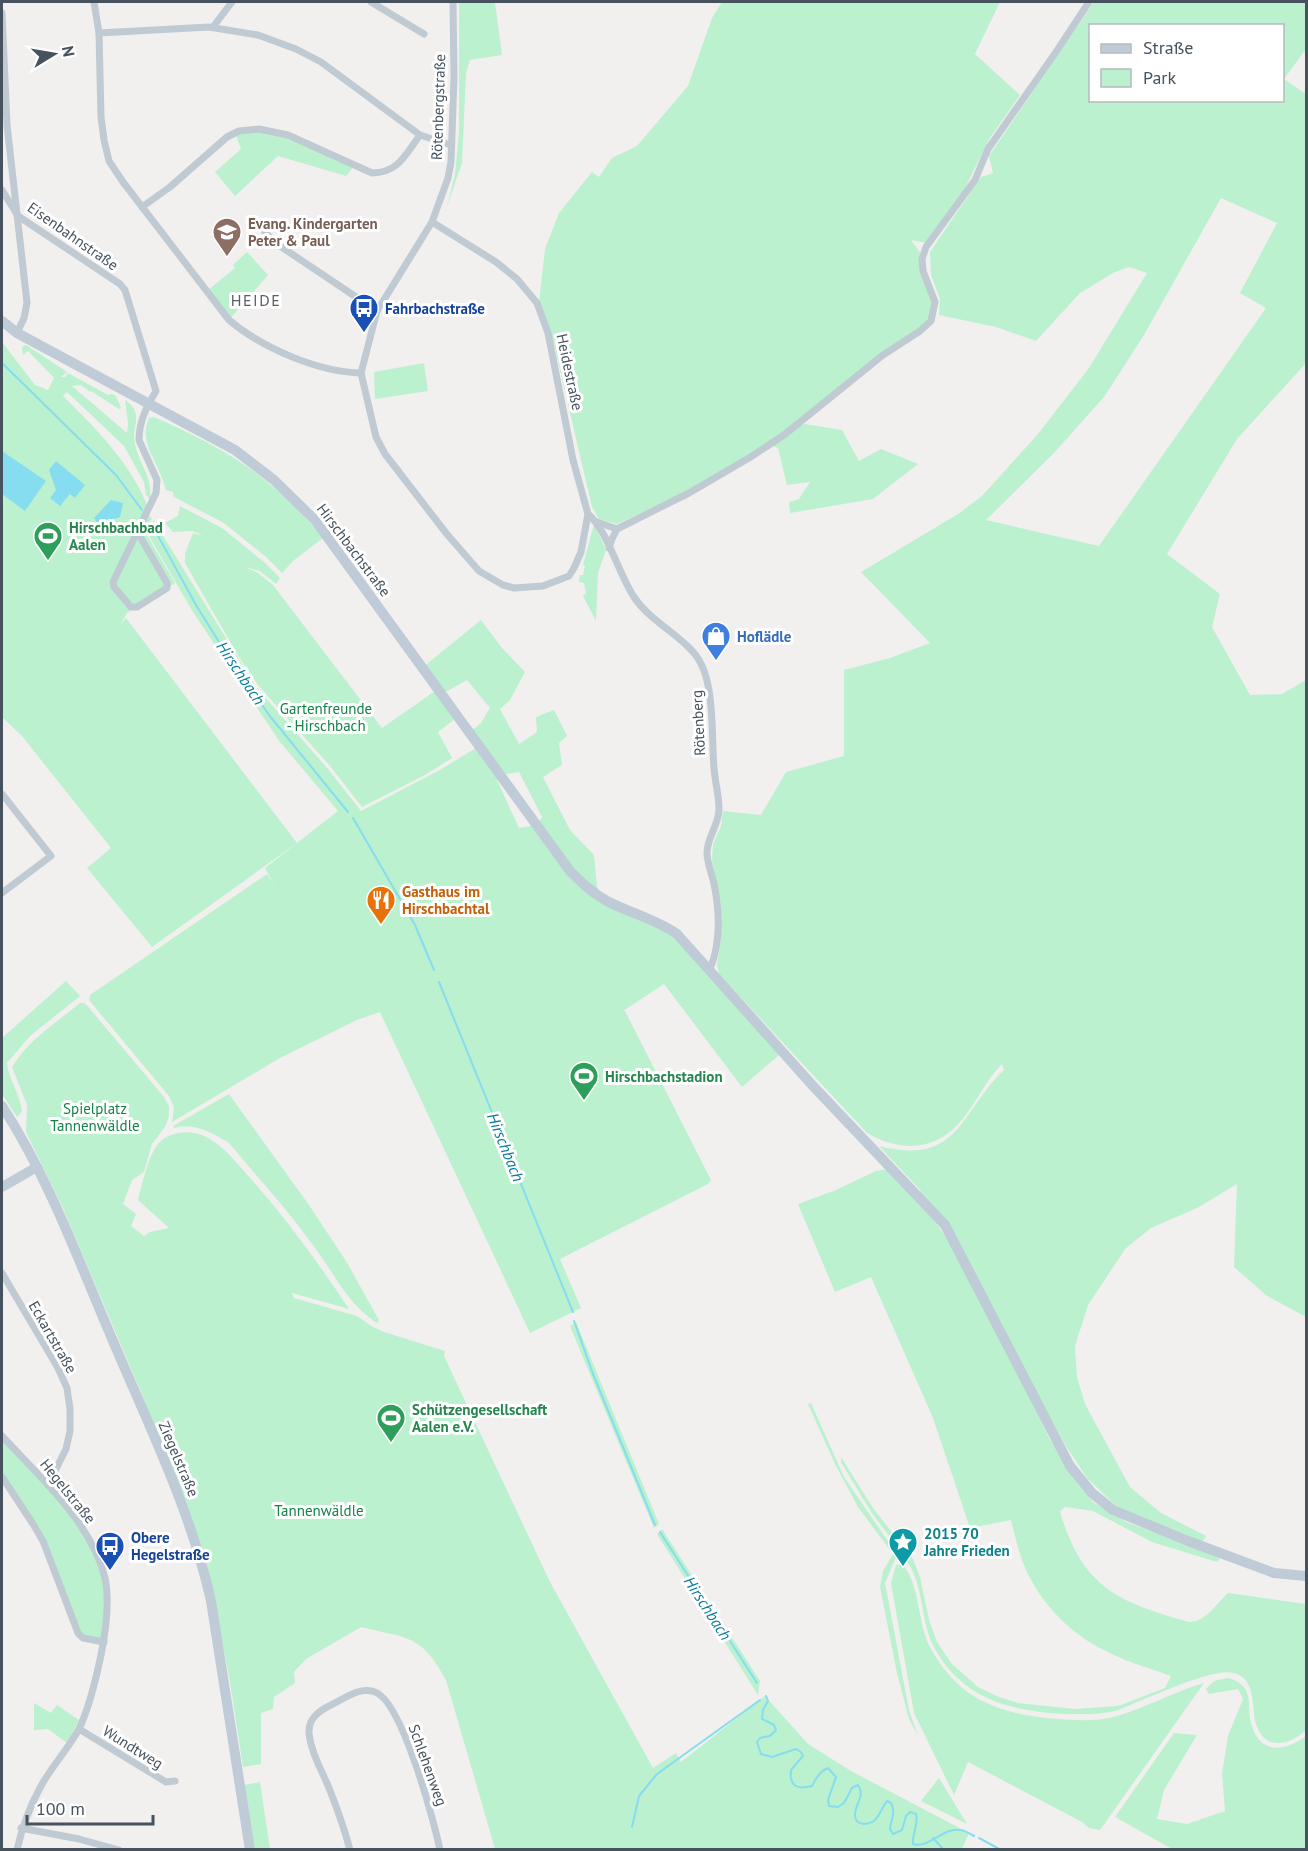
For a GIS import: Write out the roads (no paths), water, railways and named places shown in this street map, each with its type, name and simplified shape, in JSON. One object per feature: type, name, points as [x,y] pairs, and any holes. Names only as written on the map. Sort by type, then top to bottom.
[{"type":"street","points":[[94,2],[99,33],[101,117],[104,140],[109,161],[123,182],[223,312],[239,329],[295,359],[344,372],[361,373]]},
{"type":"street","points":[[213,27],[232,2]]},
{"type":"street","points":[[371,2],[424,33]]},
{"type":"street","name":"Rötenbergstraße","points":[[361,373],[377,311],[432,222],[448,178],[452,145],[454,77],[453,2]]},
{"type":"street","points":[[609,548],[617,529],[689,493],[784,435],[883,355],[920,331],[931,321],[935,302],[923,271],[922,259],[926,247],[975,180],[988,149],[1089,2]]},
{"type":"street","points":[[2,13],[7,125],[27,303],[24,318],[17,333]]},
{"type":"street","points":[[99,33],[213,27],[258,35],[296,48],[321,62],[420,135],[452,145]]},
{"type":"street","points":[[142,207],[170,187],[227,137],[239,131],[259,129],[288,135],[372,173],[384,173],[396,166],[420,135]]},
{"type":"street","name":"Eisenbahnstraße","points":[[2,190],[18,216],[120,284],[125,290],[156,390],[142,418],[139,440],[158,486],[151,507],[115,577],[114,587],[131,608],[137,607],[167,588],[138,533]]},
{"type":"street","name":"Heidestraße","points":[[361,373],[376,437],[385,454],[446,533],[479,571],[502,585],[514,588],[543,586],[569,576],[581,552],[588,514],[573,460],[552,346],[537,303],[517,279],[496,262],[432,222]]},
{"type":"street","points":[[260,226],[274,242],[377,311]]},
{"type":"street","name":"Hirschbachstraße","points":[[2,321],[17,333],[235,450],[274,480],[315,520],[570,871],[589,889],[607,901],[663,924],[676,934],[710,969],[813,1086],[945,1225],[1070,1466],[1092,1493],[1113,1510],[1188,1541],[1274,1573],[1306,1576]]},
{"type":"street","name":"Rötenberg","points":[[588,514],[597,522],[625,583],[636,600],[650,616],[662,623],[695,653],[709,682],[714,771],[719,809],[707,853],[718,904],[718,941],[710,969]]},
{"type":"street","points":[[597,522],[617,529]]},
{"type":"street","points":[[2,794],[51,856],[2,892]]},
{"type":"street","name":"Ziegelstraße","points":[[2,1106],[37,1167],[186,1513],[204,1568],[217,1635],[250,1850]]},
{"type":"street","points":[[2,1187],[37,1167]]},
{"type":"street","name":"Eckartstraße","points":[[2,1273],[58,1368],[67,1388],[70,1409],[66,1449],[48,1485]]},
{"type":"street","name":"Hegelstraße","points":[[2,1436],[48,1485],[82,1528],[96,1552],[105,1580],[107,1613],[98,1671],[79,1729],[41,1786],[21,1828],[17,1850]]},
{"type":"street","points":[[2,1477],[43,1541],[78,1633],[83,1638],[104,1642]]},
{"type":"street","name":"Schlehenweg","points":[[350,1850],[332,1794],[311,1744],[309,1732],[311,1720],[321,1709],[358,1692],[375,1691],[385,1698],[408,1743],[427,1795],[440,1850]]},
{"type":"street","name":"Wundtweg","points":[[79,1729],[166,1782],[175,1781]]},
{"type":"street","points":[[21,1828],[79,1839],[119,1850]]},
{"type":"water","points":[[2,451],[46,481],[25,511],[2,494]]},
{"type":"water","points":[[56,461],[85,485],[75,498],[70,494],[60,506],[50,498],[56,490],[49,470]]},
{"type":"water","points":[[111,500],[123,503],[120,517],[98,524],[94,518]]},
{"type":"waterway","name":"Hirschbach","points":[[2,363],[116,475],[142,510]]},
{"type":"waterway","name":"Hirschbach","points":[[151,523],[196,605],[224,650],[269,715],[348,812]]},
{"type":"waterway","name":"Hirschbach","points":[[353,818],[415,925],[434,970]]},
{"type":"waterway","name":"Hirschbach","points":[[439,982],[573,1312]]},
{"type":"waterway","name":"Hirschbach","points":[[574,1321],[593,1374],[655,1525]]},
{"type":"waterway","name":"Hirschbach","points":[[660,1532],[757,1683]]},
{"type":"waterway","name":"Hirschbach","points":[[766,1696],[768,1701],[763,1710],[762,1719],[774,1725],[776,1730],[770,1736],[760,1738],[757,1742],[761,1754],[772,1757],[796,1749],[801,1752],[803,1756],[791,1770],[791,1780],[795,1786],[812,1786],[819,1775],[828,1768],[836,1777],[828,1800],[829,1806],[838,1807],[844,1803],[852,1788],[858,1785],[861,1793],[855,1816],[860,1823],[866,1824],[874,1821],[887,1801],[891,1803],[893,1810],[890,1829],[893,1834],[902,1830],[906,1816],[910,1812],[916,1814],[913,1844],[925,1844],[954,1830],[964,1831],[974,1836]]},
{"type":"waterway","points":[[632,1827],[639,1796],[657,1774],[760,1700]]},
{"type":"waterway","points":[[933,1838],[944,1850]]},
{"type":"waterway","name":"Hirschbach","points":[[979,1838],[1001,1850]]},
{"type":"place","name":"Evang. Kindergarten Peter & Paul","points":[[227,258]]},
{"type":"place","name":"Fahrbachstraße","points":[[364,334]]},
{"type":"place","name":"Hirschbachbad Aalen","points":[[48,562]]},
{"type":"place","name":"Hoflädle","points":[[716,662]]},
{"type":"place","name":"Gasthaus im Hirschbachtal","points":[[381,926]]},
{"type":"place","name":"Hirschbachstadion","points":[[584,1102]]},
{"type":"place","name":"Schützengesellschaft Aalen e.V.","points":[[391,1444]]},
{"type":"place","name":"2015 70 Jahre Frieden","points":[[903,1568]]},
{"type":"place","name":"Obere Hegelstraße","points":[[110,1572]]},
{"type":"district","name":"HEIDE","points":[[256,300]]},
{"type":"park label","name":"Gartenfreunde - Hirschbach","points":[[326,716]]},
{"type":"park label","name":"Spielplatz Tannenwäldle","points":[[95,1116]]},
{"type":"park label","name":"Tannenwäldle","points":[[319,1510]]}]
